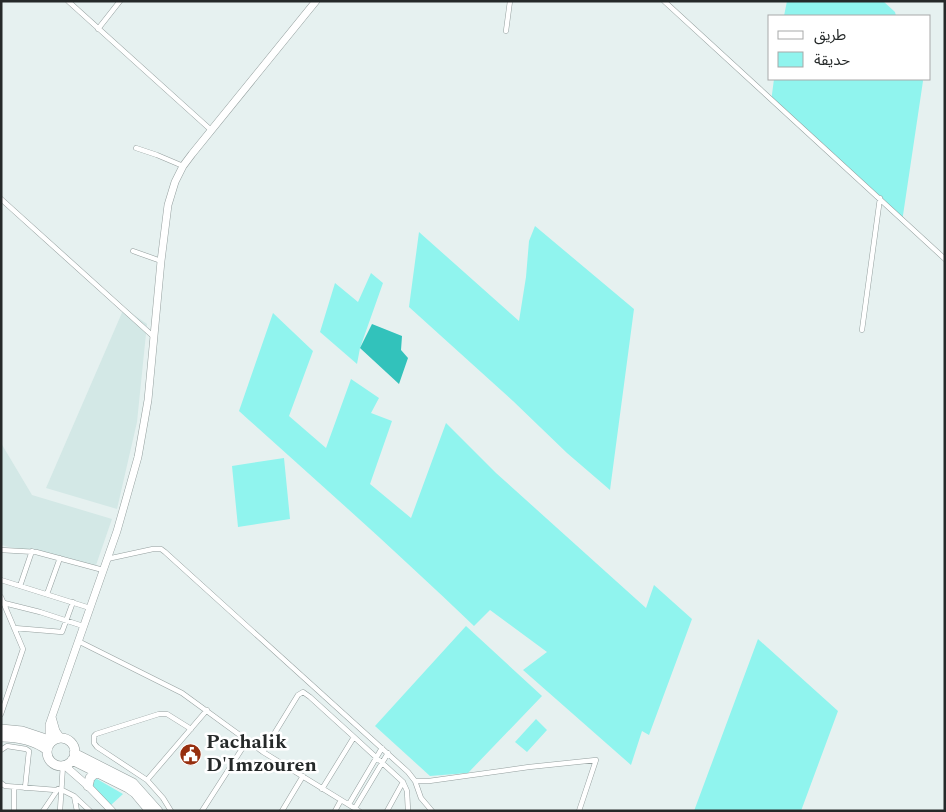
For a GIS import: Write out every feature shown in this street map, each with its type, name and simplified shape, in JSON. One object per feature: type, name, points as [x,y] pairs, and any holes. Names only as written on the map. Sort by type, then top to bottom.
[{"type":"highway","points":[[1,729],[22,731],[71,743],[68,761]]},
{"type":"highway","points":[[1,737],[34,742],[47,750],[49,758],[55,764],[68,761],[133,783],[158,811]]},
{"type":"highway","points":[[47,750],[56,740]]},
{"type":"highway","points":[[68,761],[96,772],[134,793],[150,811]]},
{"type":"highway","points":[[88,786],[90,778],[96,772]]},
{"type":"main road","points":[[56,740],[56,731],[52,717],[122,514],[143,438],[155,338],[161,261],[171,195],[183,166],[316,1]]},
{"type":"main road","points":[[68,761],[75,774],[109,810]]},
{"type":"street","points":[[68,1],[211,130]]},
{"type":"street","points":[[98,29],[120,1]]},
{"type":"street","points":[[506,31],[510,1]]},
{"type":"street","points":[[664,1],[945,259]]},
{"type":"street","points":[[136,148],[183,166]]},
{"type":"street","points":[[862,330],[880,198]]},
{"type":"street","points":[[1,199],[155,338]]},
{"type":"street","points":[[133,251],[161,261]]},
{"type":"street","points":[[107,558],[153,549],[161,549],[165,552],[388,753],[415,781],[421,798],[432,811]]},
{"type":"street","points":[[1,550],[32,551],[103,570]]},
{"type":"street","points":[[20,586],[32,551]]},
{"type":"street","points":[[46,594],[60,558]]},
{"type":"street","points":[[1,580],[90,608]]},
{"type":"street","points":[[1,597],[22,645],[22,654],[1,714]]},
{"type":"street","points":[[14,628],[62,632],[73,602]]},
{"type":"street","points":[[4,603],[84,626]]},
{"type":"street","points":[[78,641],[174,689],[207,710],[263,752],[357,809],[388,753]]},
{"type":"street","points":[[263,752],[298,696],[303,692],[403,782],[407,790],[408,811]]},
{"type":"street","points":[[147,780],[207,710]]},
{"type":"street","points":[[171,811],[163,798],[147,780],[97,747],[94,743],[94,736],[158,714],[167,714],[190,729]]},
{"type":"street","points":[[322,789],[354,736]]},
{"type":"street","points":[[202,811],[247,741]]},
{"type":"street","points":[[1,750],[7,746],[29,751],[25,788]]},
{"type":"street","points":[[348,804],[382,748]]},
{"type":"street","points":[[415,781],[429,781],[596,760],[579,811]]},
{"type":"street","points":[[60,811],[60,789],[68,761]]},
{"type":"street","points":[[282,811],[303,776]]},
{"type":"street","points":[[1,782],[3,786],[60,789],[74,796],[90,811]]},
{"type":"street","points":[[387,811],[403,782]]},
{"type":"street","points":[[14,787],[14,811]]},
{"type":"street","points":[[43,811],[60,789]]},
{"type":"street","points":[[74,796],[76,811]]},
{"type":"street","points":[[335,811],[341,800]]},
{"type":"shaded area","points":[[124,308],[147,324],[137,422],[117,509],[46,488]]},
{"type":"shaded area","points":[[372,324],[402,336],[401,350],[408,358],[399,384],[360,348]]},
{"type":"shaded area","points":[[1,443],[32,495],[112,519],[95,568],[1,545]]},
{"type":"green space","points":[[787,1],[883,1],[896,15],[784,15]]},
{"type":"green space","points":[[774,80],[922,80],[902,222],[771,102]]},
{"type":"green space","points":[[535,226],[634,309],[610,490],[567,453],[513,401],[409,307],[419,232],[519,321],[529,241]]},
{"type":"green space","points":[[371,273],[383,283],[360,348],[357,364],[320,332],[335,283],[358,302]]},
{"type":"green space","points":[[273,313],[313,351],[289,416],[326,448],[351,379],[379,398],[371,413],[392,421],[370,484],[411,518],[446,423],[496,473],[646,608],[654,585],[692,619],[649,735],[642,731],[631,765],[523,670],[547,652],[490,610],[474,626],[387,544],[239,411]]},
{"type":"green space","points":[[284,458],[290,519],[238,527],[232,466]]},
{"type":"green space","points":[[466,626],[542,696],[468,773],[430,776],[375,726]]},
{"type":"green space","points":[[758,639],[838,711],[801,811],[694,811]]},
{"type":"green space","points":[[536,719],[547,730],[527,752],[515,742]]},
{"type":"green space","points":[[97,779],[123,794],[111,805],[92,785],[93,780]]},
{"type":"place","name":"Pachalik D'Imzouren","points":[[190,754]]}]
